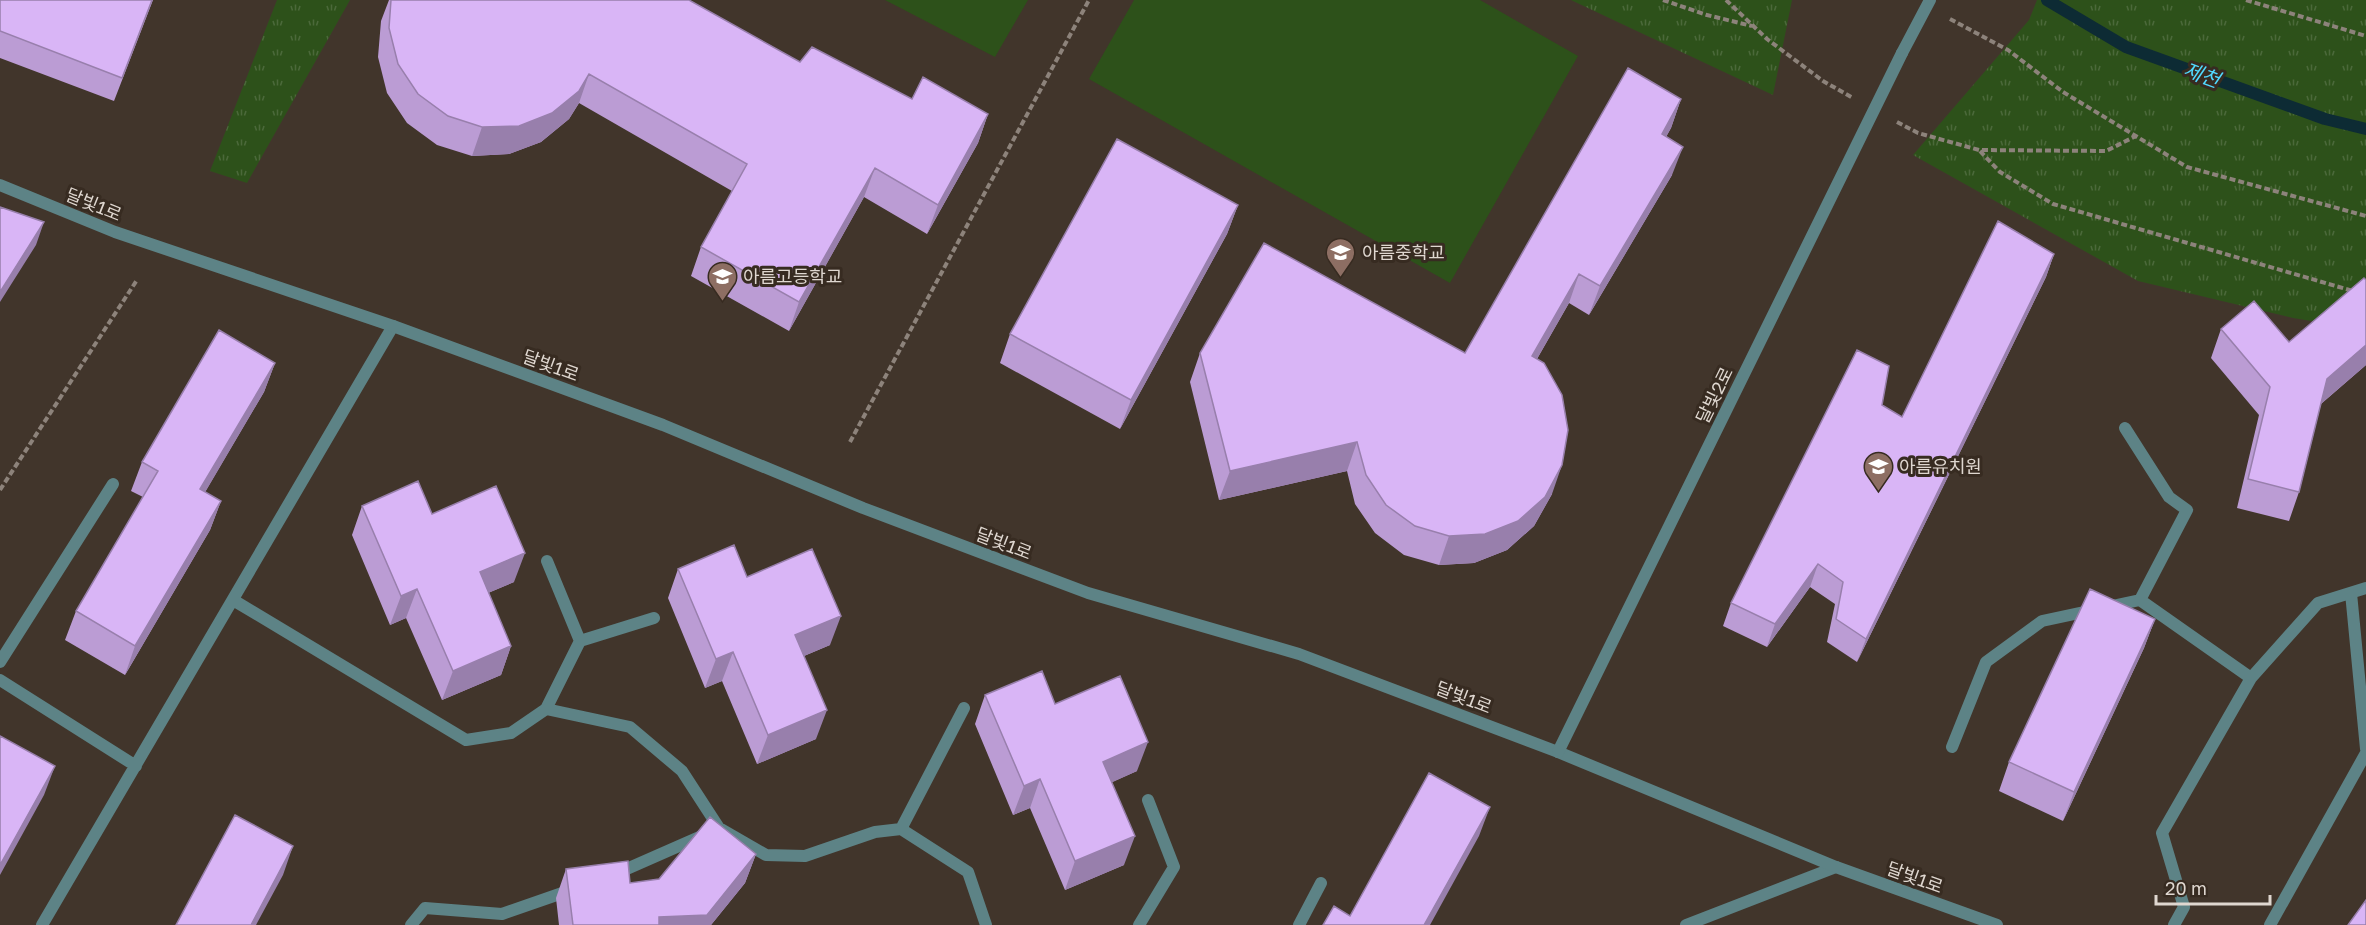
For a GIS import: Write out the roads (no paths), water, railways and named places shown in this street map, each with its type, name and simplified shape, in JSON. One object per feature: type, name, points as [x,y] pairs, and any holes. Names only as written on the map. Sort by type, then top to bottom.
[{"type":"street","name":"달빛2로","points":[[1558,752],[1930,0]]},
{"type":"street","name":"달빛1로","points":[[0,185],[115,232],[393,326],[663,425],[863,508],[1088,593],[1299,654],[1558,752],[1836,867],[1997,925]]},
{"type":"street","points":[[42,925],[393,326]]},
{"type":"street","points":[[2125,428],[2169,497],[2187,510],[2140,600]]},
{"type":"street","points":[[0,662],[114,484]]},
{"type":"street","points":[[547,561],[580,641]]},
{"type":"street","points":[[2174,925],[2184,906],[2162,833],[2251,678],[2318,603],[2366,588]]},
{"type":"street","points":[[2270,925],[2366,751],[2350,592]]},
{"type":"street","points":[[233,600],[466,740],[511,733],[546,709],[580,641],[654,618]]},
{"type":"street","points":[[1952,747],[1986,662],[2042,621],[2140,600],[2251,678]]},
{"type":"street","points":[[0,680],[136,766]]},
{"type":"street","points":[[901,829],[964,708]]},
{"type":"street","points":[[546,709],[630,727],[682,771],[720,828],[766,855],[805,856],[875,832],[901,829],[968,872],[986,925]]},
{"type":"street","points":[[1139,925],[1174,867],[1148,800]]},
{"type":"street","points":[[602,879],[720,828]]},
{"type":"street","points":[[1686,925],[1836,867]]},
{"type":"street","points":[[1299,925],[1321,883]]},
{"type":"street","points":[[411,925],[425,908],[502,914],[580,886]]},
{"type":"waterway","name":"제천","points":[[2047,0],[2126,47],[2325,119],[2366,129]]},
{"type":"place","name":"아름중학교","points":[[1341,278]]},
{"type":"place","name":"아름고등학교","points":[[722,302]]},
{"type":"place","name":"아름유치원","points":[[1878,492]]}]
